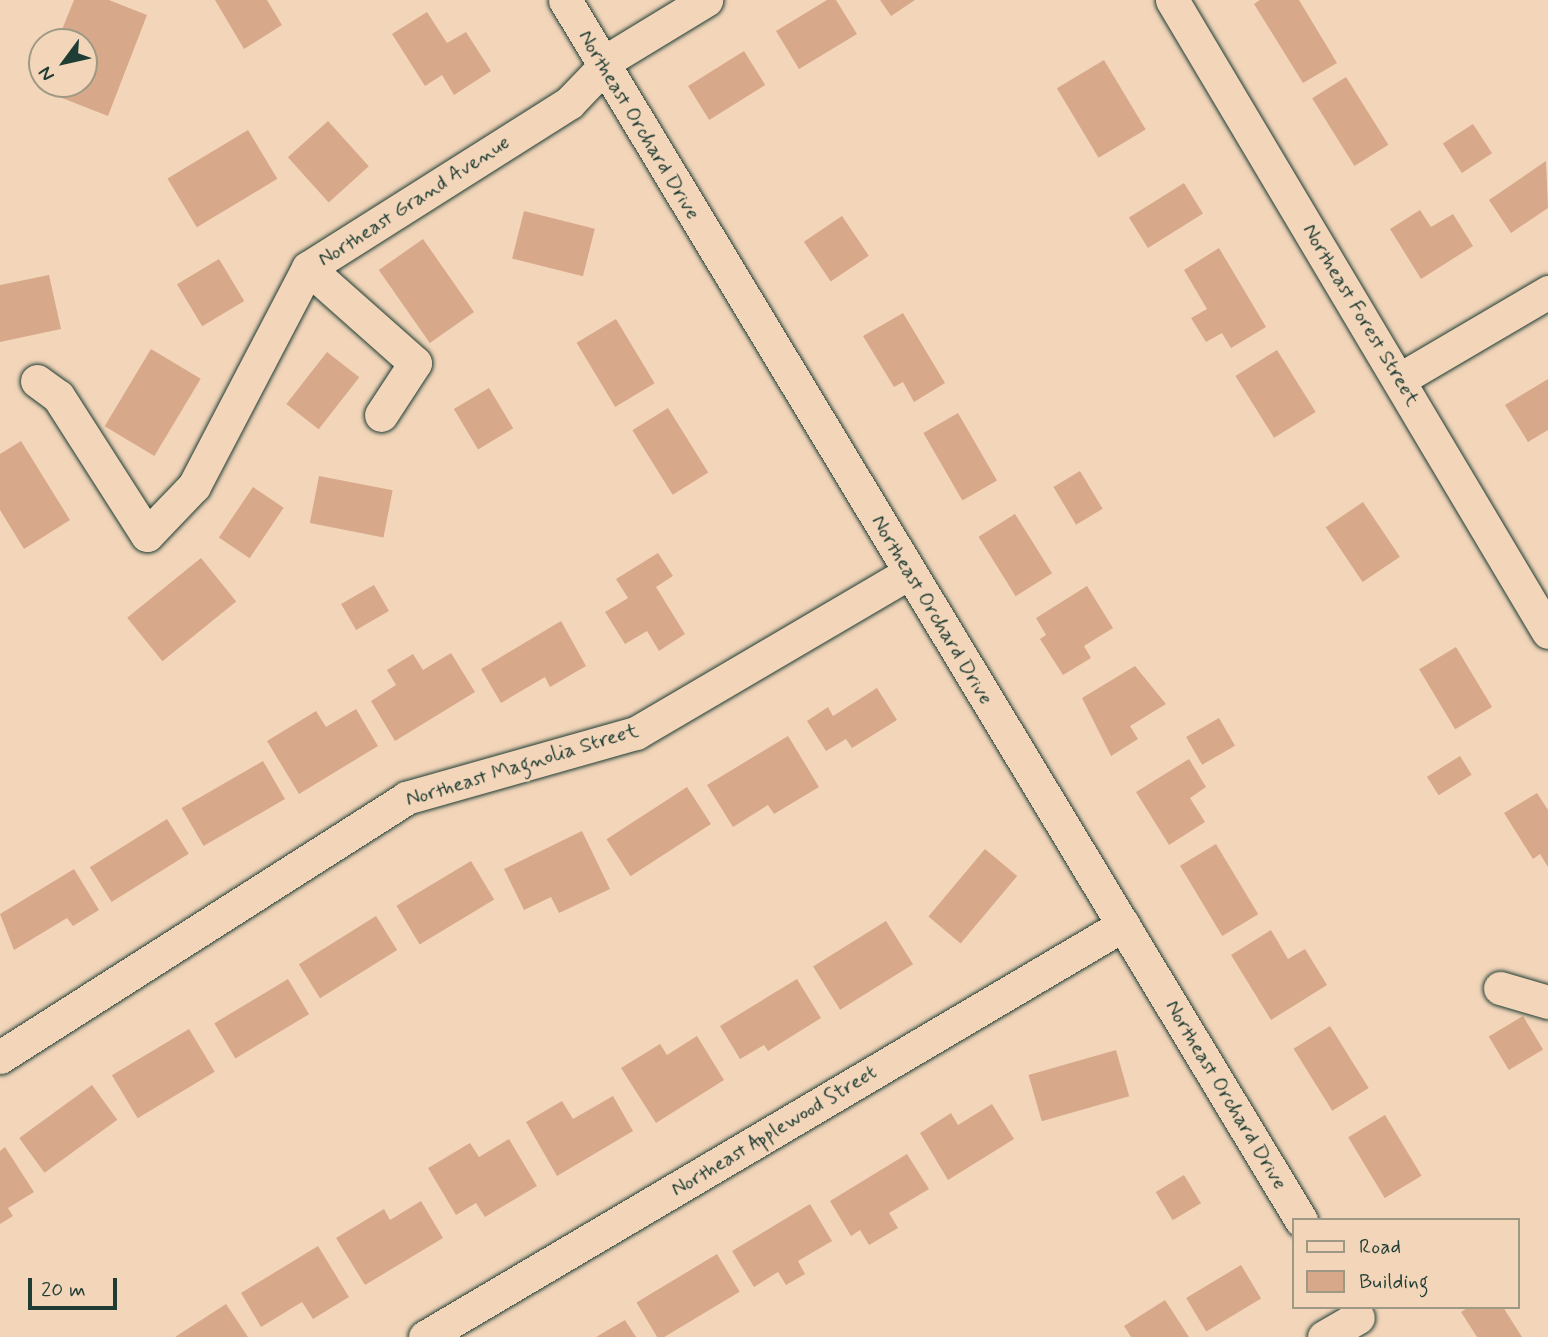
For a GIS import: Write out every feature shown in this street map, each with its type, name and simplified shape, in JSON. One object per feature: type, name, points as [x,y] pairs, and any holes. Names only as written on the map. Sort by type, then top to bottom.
[{"type":"street","name":"Northeast Orchard Drive","points":[[565,0],[1300,1218]]},
{"type":"street","name":"Northeast Grand Avenue","points":[[37,381],[58,396],[147,535],[194,486],[308,268],[569,103],[603,66],[706,0]]},
{"type":"street","name":"Northeast Forest Street","points":[[1172,0],[1400,379],[1548,632]]},
{"type":"street","points":[[308,268],[415,363],[382,415]]},
{"type":"street","points":[[1400,379],[1548,292]]},
{"type":"street","name":"Northeast Magnolia Street","points":[[0,1057],[406,798],[636,733],[909,573]]},
{"type":"street","name":"Northeast Applewood Street","points":[[425,1337],[1123,925]]},
{"type":"street","points":[[1500,988],[1548,1002]]},
{"type":"street","points":[[1324,1337],[1360,1320]]},
{"type":"building","points":[[74,0],[109,0],[147,15],[108,116],[62,98],[98,98],[98,28],[63,28]]},
{"type":"building","points":[[215,0],[267,0],[282,25],[244,49]]},
{"type":"building","points":[[827,0],[836,0],[857,34],[799,69],[776,31]]},
{"type":"building","points":[[880,0],[915,0],[891,16]]},
{"type":"building","points":[[1260,0],[1299,0],[1337,63],[1303,83],[1254,4]]},
{"type":"building","points":[[427,12],[447,43],[466,32],[491,71],[454,95],[442,75],[425,86],[392,34]]},
{"type":"building","points":[[744,51],[765,85],[709,120],[688,86]]},
{"type":"building","points":[[1104,60],[1146,129],[1099,158],[1057,88]]},
{"type":"building","points":[[1346,77],[1388,145],[1354,166],[1312,98]]},
{"type":"building","points":[[328,121],[369,166],[329,202],[288,157]]},
{"type":"building","points":[[1473,124],[1492,153],[1462,173],[1443,144]]},
{"type":"building","points":[[248,130],[277,179],[197,227],[167,178]]},
{"type":"building","points":[[1546,161],[1548,208],[1511,233],[1489,200]]},
{"type":"building","points":[[1184,183],[1203,214],[1148,248],[1129,217]]},
{"type":"building","points":[[1420,210],[1431,227],[1453,214],[1473,246],[1421,279],[1390,229]]},
{"type":"building","points":[[524,211],[595,229],[583,276],[512,259]]},
{"type":"building","points":[[842,216],[869,256],[831,282],[804,242]]},
{"type":"building","points":[[423,239],[474,312],[430,343],[379,270]]},
{"type":"building","points":[[1219,248],[1266,327],[1231,348],[1222,333],[1206,342],[1191,318],[1207,309],[1184,270]]},
{"type":"building","points":[[219,259],[244,301],[202,326],[177,284]]},
{"type":"building","points":[[49,275],[61,329],[0,342],[0,285]]},
{"type":"building","points":[[903,313],[945,383],[914,402],[903,382],[894,387],[863,336]]},
{"type":"building","points":[[616,319],[655,383],[615,407],[577,343]]},
{"type":"building","points":[[151,349],[201,379],[154,456],[105,426]]},
{"type":"building","points":[[1277,350],[1316,412],[1274,438],[1235,376]]},
{"type":"building","points":[[327,352],[359,377],[319,429],[286,404]]},
{"type":"building","points":[[1548,379],[1548,430],[1528,442],[1505,405]]},
{"type":"building","points":[[489,388],[513,428],[478,449],[454,409]]},
{"type":"building","points":[[668,408],[708,472],[673,495],[632,430]]},
{"type":"building","points":[[958,413],[997,481],[962,501],[923,433]]},
{"type":"building","points":[[21,441],[70,520],[24,549],[0,510],[0,454]]},
{"type":"building","points":[[1080,471],[1103,509],[1076,525],[1053,487]]},
{"type":"building","points":[[319,476],[393,490],[383,537],[310,523]]},
{"type":"building","points":[[253,487],[284,508],[250,558],[219,538]]},
{"type":"building","points":[[1363,502],[1400,557],[1363,582],[1326,527]]},
{"type":"building","points":[[1015,514],[1052,573],[1016,596],[979,537]]},
{"type":"building","points":[[658,553],[673,576],[656,587],[685,634],[659,651],[647,631],[625,644],[605,612],[628,598],[616,579]]},
{"type":"building","points":[[201,558],[236,602],[162,661],[127,618]]},
{"type":"building","points":[[374,585],[389,611],[356,630],[341,604]]},
{"type":"building","points":[[1087,586],[1113,628],[1084,646],[1091,658],[1063,675],[1040,639],[1046,635],[1036,618]]},
{"type":"building","points":[[561,621],[586,666],[550,687],[545,677],[501,703],[481,669]]},
{"type":"building","points":[[1456,647],[1492,707],[1455,729],[1419,669]]},
{"type":"building","points":[[451,653],[475,692],[395,741],[371,701],[396,685],[387,670],[413,654],[423,670]]},
{"type":"building","points":[[1135,666],[1166,704],[1130,726],[1138,739],[1111,756],[1082,698]]},
{"type":"building","points":[[877,688],[897,720],[852,748],[846,739],[826,751],[807,721],[828,707],[833,716]]},
{"type":"building","points":[[356,709],[378,746],[299,794],[267,741],[316,711],[326,727]]},
{"type":"building","points":[[1219,718],[1235,746],[1202,765],[1186,737]]},
{"type":"building","points":[[788,736],[819,787],[774,814],[768,805],[733,827],[707,785]]},
{"type":"building","points":[[1460,756],[1472,775],[1439,795],[1427,777]]},
{"type":"building","points":[[1189,759],[1206,787],[1190,798],[1205,822],[1169,845],[1136,792]]},
{"type":"building","points":[[263,761],[285,799],[204,846],[182,808]]},
{"type":"building","points":[[687,787],[711,824],[630,876],[606,839]]},
{"type":"building","points":[[1537,793],[1548,810],[1548,867],[1540,854],[1533,859],[1504,813]]},
{"type":"building","points":[[167,819],[189,854],[112,902],[90,867]]},
{"type":"building","points":[[582,831],[610,889],[559,913],[551,897],[524,910],[504,869]]},
{"type":"building","points":[[1216,844],[1258,914],[1222,936],[1180,866]]},
{"type":"building","points":[[985,849],[1017,876],[961,943],[928,916]]},
{"type":"building","points":[[471,861],[494,900],[420,944],[396,906]]},
{"type":"building","points":[[74,869],[99,910],[73,926],[67,918],[14,950],[0,914]]},
{"type":"building","points":[[376,916],[397,950],[320,998],[299,964]]},
{"type":"building","points":[[886,921],[913,964],[840,1010],[813,967]]},
{"type":"building","points":[[1271,930],[1288,959],[1305,949],[1327,985],[1271,1020],[1231,955]]},
{"type":"building","points":[[288,979],[309,1014],[235,1058],[214,1023]]},
{"type":"building","points":[[797,979],[821,1018],[768,1051],[764,1045],[740,1059],[720,1026]]},
{"type":"building","points":[[1523,1016],[1543,1049],[1509,1070],[1489,1037]]},
{"type":"building","points":[[1330,1026],[1369,1088],[1332,1111],[1294,1049]]},
{"type":"building","points":[[189,1029],[215,1072],[138,1118],[112,1075]]},
{"type":"building","points":[[697,1036],[724,1080],[656,1123],[621,1068],[660,1044],[667,1055]]},
{"type":"building","points":[[1116,1050],[1129,1096],[1042,1121],[1029,1075]]},
{"type":"building","points":[[92,1085],[117,1120],[44,1173],[19,1138]]},
{"type":"building","points":[[613,1096],[633,1131],[557,1176],[526,1122],[562,1101],[573,1119]]},
{"type":"building","points":[[992,1104],[1014,1139],[948,1180],[920,1133],[951,1113],[958,1125]]},
{"type":"building","points":[[1385,1115],[1422,1176],[1385,1198],[1348,1137]]},
{"type":"building","points":[[509,1139],[537,1186],[485,1217],[476,1203],[456,1215],[428,1168],[470,1143],[479,1157]]},
{"type":"building","points":[[5,1147],[34,1192],[8,1208],[13,1216],[0,1224],[0,1151]]},
{"type":"building","points":[[907,1154],[929,1189],[889,1213],[898,1228],[869,1245],[860,1230],[851,1236],[830,1201]]},
{"type":"building","points":[[1184,1175],[1201,1203],[1173,1220],[1156,1192]]},
{"type":"building","points":[[421,1201],[443,1238],[365,1285],[336,1238],[384,1209],[390,1220]]},
{"type":"building","points":[[810,1204],[832,1241],[798,1261],[805,1274],[786,1285],[778,1272],[754,1287],[732,1251]]},
{"type":"building","points":[[318,1246],[349,1297],[313,1319],[302,1302],[261,1327],[241,1293]]},
{"type":"building","points":[[717,1254],[740,1292],[664,1337],[657,1337],[636,1302]]},
{"type":"building","points":[[1241,1265],[1261,1298],[1206,1331],[1186,1298]]},
{"type":"building","points":[[1165,1300],[1189,1337],[1131,1337],[1124,1326]]},
{"type":"building","points":[[226,1304],[248,1337],[175,1337]]},
{"type":"building","points":[[1466,1309],[1504,1309],[1522,1337],[1477,1337],[1461,1312]]},
{"type":"building","points":[[625,1320],[636,1337],[596,1337]]}]
